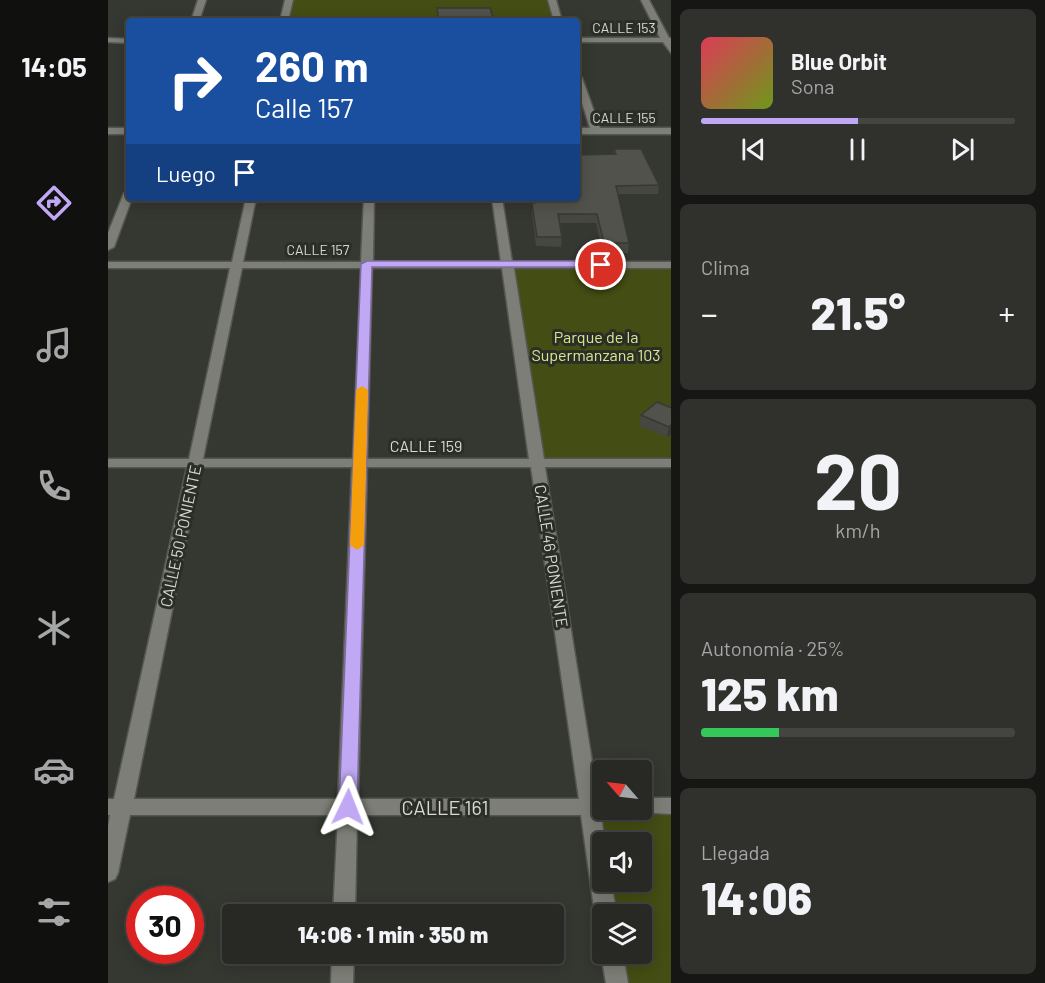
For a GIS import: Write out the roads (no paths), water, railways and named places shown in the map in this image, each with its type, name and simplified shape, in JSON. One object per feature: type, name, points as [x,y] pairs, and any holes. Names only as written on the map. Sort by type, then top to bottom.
[{"type":"street","points":[[196,18],[202,0]]},
{"type":"street","points":[[285,18],[289,0]]},
{"type":"street","points":[[552,0],[557,18]]},
{"type":"street","points":[[645,0],[668,40]]},
{"type":"street","points":[[108,40],[126,40]]},
{"type":"street","name":"CALLE 153","points":[[580,40],[668,40]]},
{"type":"street","points":[[580,84],[596,131]]},
{"type":"street","name":"CALLE 155","points":[[580,131],[671,130]]},
{"type":"street","points":[[108,131],[126,131]]},
{"type":"street","points":[[108,248],[126,201]]},
{"type":"street","name":"CALLE 50 PONIENTE","points":[[108,873],[115,808],[196,463],[250,201]]},
{"type":"street","points":[[344,904],[369,201]]},
{"type":"street","name":"CALLE 46 PONIENTE","points":[[497,201],[538,463],[592,783]]},
{"type":"street","name":"CALLE 157","points":[[108,265],[671,265]]},
{"type":"street","name":"CALLE 159","points":[[108,463],[671,463]]},
{"type":"street","points":[[652,806],[671,806]]},
{"type":"street","name":"CALLE 161","points":[[115,808],[592,807]]},
{"type":"street","name":"CALLE 46 PONIENTE","points":[[597,820],[605,904]]},
{"type":"street","points":[[342,983],[343,964]]},
{"type":"street","points":[[613,964],[616,983]]},
{"type":"park label","name":"Parque de la Supermanzana 103","points":[[596,345]]}]
